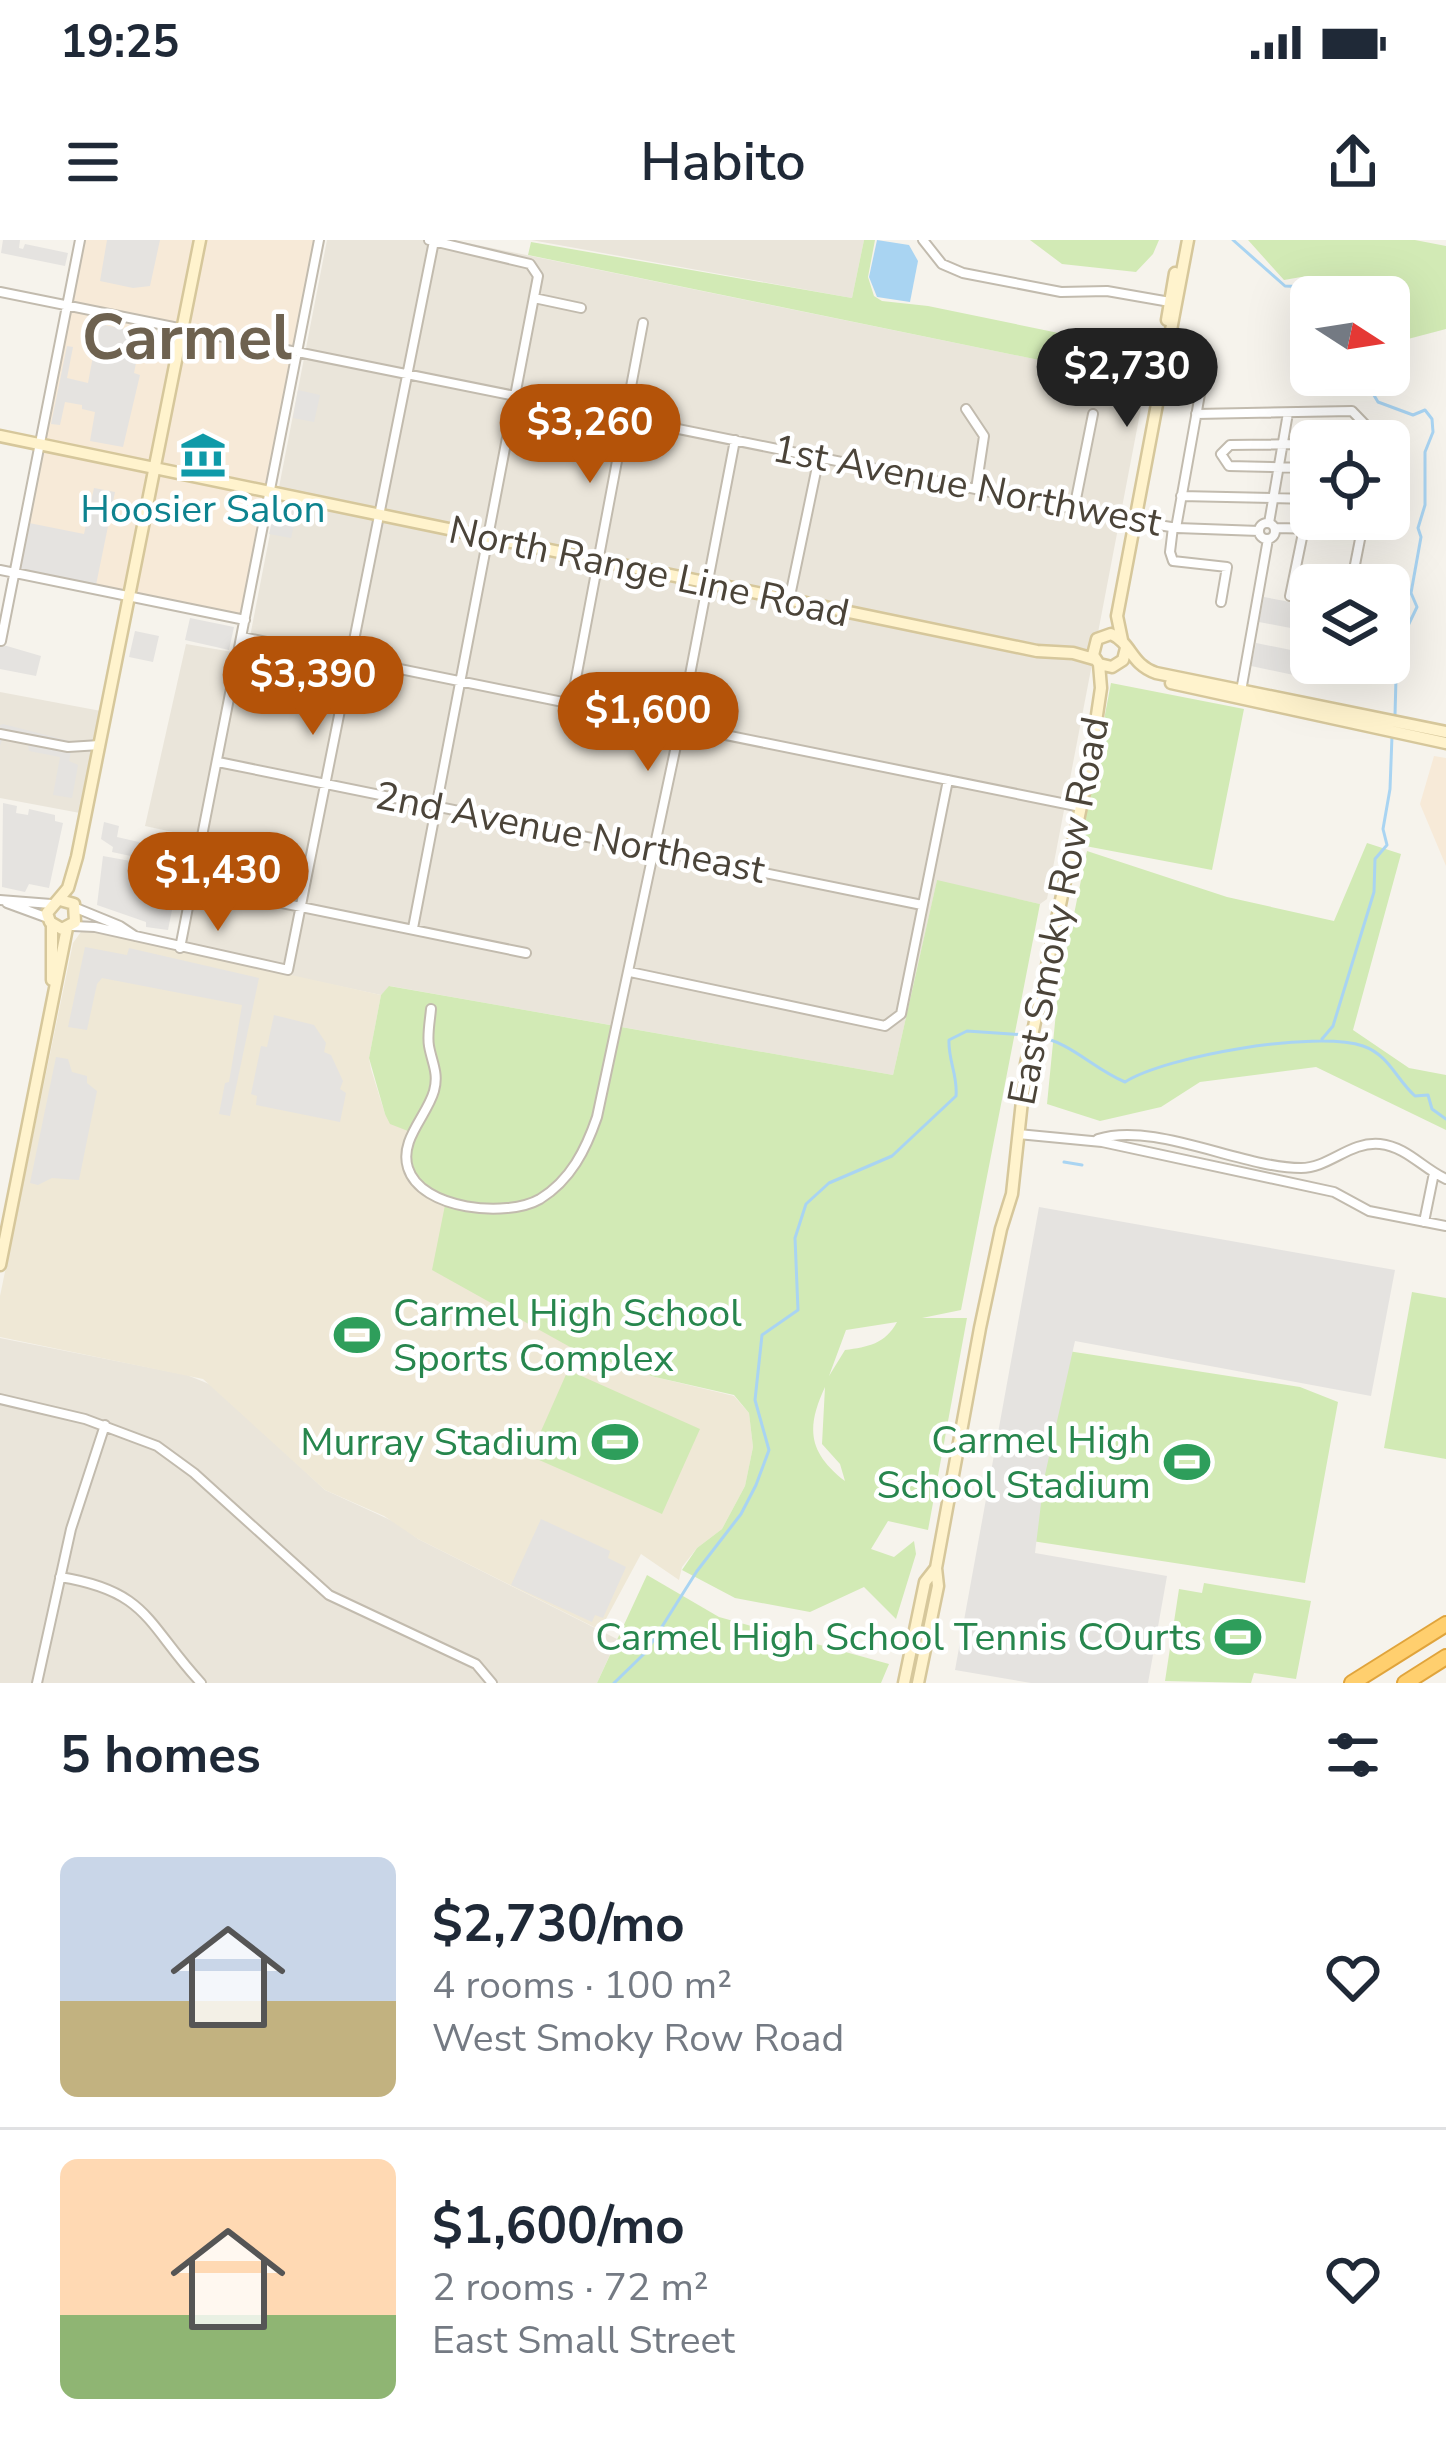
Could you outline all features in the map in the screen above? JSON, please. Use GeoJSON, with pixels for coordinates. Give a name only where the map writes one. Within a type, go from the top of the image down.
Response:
{"type":"FeatureCollection","features":[{"type":"Feature","properties":{"kind":"highway"},"geometry":{"type":"LineString","coordinates":[[1352,1683],[1446,1624]]}},
{"type":"Feature","properties":{"kind":"highway"},"geometry":{"type":"LineString","coordinates":[[1408,1683],[1446,1658]]}},
{"type":"Feature","properties":{"kind":"main road"},"geometry":{"type":"LineString","coordinates":[[0,1265],[75,906],[76,857],[200,240]]}},
{"type":"Feature","properties":{"kind":"main road"},"geometry":{"type":"LineString","coordinates":[[1124,644],[1118,616],[1186,240]]}},
{"type":"Feature","properties":{"kind":"main road","name":"North Range Line Road"},"geometry":{"type":"LineString","coordinates":[[0,436],[1036,651],[1073,653],[1115,666]]}},
{"type":"Feature","properties":{"kind":"main road"},"geometry":{"type":"LineString","coordinates":[[1099,639],[1118,616]]}},
{"type":"Feature","properties":{"kind":"main road"},"geometry":{"type":"LineString","coordinates":[[1073,653],[1115,635],[1136,663],[1149,670],[1446,743]]}},
{"type":"Feature","properties":{"kind":"main road","name":"East Smoky Row Road"},"geometry":{"type":"LineString","coordinates":[[918,1683],[938,1586],[936,1568],[1016,1169],[1026,1064],[1082,807],[1100,688],[1099,639]]}},
{"type":"Feature","properties":{"kind":"main road","name":"East Smoky Row Road"},"geometry":{"type":"LineString","coordinates":[[1100,688],[1124,644]]}},
{"type":"Feature","properties":{"kind":"main road"},"geometry":{"type":"LineString","coordinates":[[1115,666],[1155,680],[1240,693]]}},
{"type":"Feature","properties":{"kind":"main road"},"geometry":{"type":"LineString","coordinates":[[1413,732],[1446,732]]}},
{"type":"Feature","properties":{"kind":"main road"},"geometry":{"type":"LineString","coordinates":[[0,1236],[52,978],[50,921],[76,857]]}},
{"type":"Feature","properties":{"kind":"main road"},"geometry":{"type":"LineString","coordinates":[[56,902],[75,906]]}},
{"type":"Feature","properties":{"kind":"main road"},"geometry":{"type":"LineString","coordinates":[[50,921],[69,927]]}},
{"type":"Feature","properties":{"kind":"main road","name":"East Smoky Row Road"},"geometry":{"type":"LineString","coordinates":[[904,1683],[926,1582],[936,1568]]}},
{"type":"Feature","properties":{"kind":"street"},"geometry":{"type":"LineString","coordinates":[[1,641],[80,240]]}},
{"type":"Feature","properties":{"kind":"street"},"geometry":{"type":"LineString","coordinates":[[180,948],[319,240]]}},
{"type":"Feature","properties":{"kind":"street"},"geometry":{"type":"LineString","coordinates":[[923,240],[942,264],[963,273],[1061,292],[1116,291],[1173,303]]}},
{"type":"Feature","properties":{"kind":"street"},"geometry":{"type":"LineString","coordinates":[[69,927],[288,970],[431,241],[536,269],[516,398],[413,928]]}},
{"type":"Feature","properties":{"kind":"street","name":"1st Avenue Northwest"},"geometry":{"type":"LineString","coordinates":[[0,292],[1134,521],[1259,531]]}},
{"type":"Feature","properties":{"kind":"street"},"geometry":{"type":"LineString","coordinates":[[534,298],[581,308]]}},
{"type":"Feature","properties":{"kind":"street"},"geometry":{"type":"LineString","coordinates":[[571,705],[644,323]]}},
{"type":"Feature","properties":{"kind":"street"},"geometry":{"type":"LineString","coordinates":[[1200,394],[1174,527],[1173,561],[1227,567],[1221,602]]}},
{"type":"Feature","properties":{"kind":"street"},"geometry":{"type":"LineString","coordinates":[[966,409],[984,436],[976,490]]}},
{"type":"Feature","properties":{"kind":"street"},"geometry":{"type":"LineString","coordinates":[[1196,414],[1352,411],[1361,420]]}},
{"type":"Feature","properties":{"kind":"street"},"geometry":{"type":"LineString","coordinates":[[1240,693],[1288,412]]}},
{"type":"Feature","properties":{"kind":"street"},"geometry":{"type":"LineString","coordinates":[[1074,509],[1093,414]]}},
{"type":"Feature","properties":{"kind":"street"},"geometry":{"type":"LineString","coordinates":[[430,1010],[428,1043],[437,1073],[433,1095],[407,1145],[408,1169],[423,1191],[478,1208],[508,1209],[538,1200],[584,1152],[598,1117],[735,440]]}},
{"type":"Feature","properties":{"kind":"street"},"geometry":{"type":"LineString","coordinates":[[1290,444],[1231,445],[1221,454],[1229,466],[1290,466]]}},
{"type":"Feature","properties":{"kind":"street"},"geometry":{"type":"LineString","coordinates":[[789,601],[819,457]]}},
{"type":"Feature","properties":{"kind":"street"},"geometry":{"type":"LineString","coordinates":[[1181,496],[1290,498]]}},
{"type":"Feature","properties":{"kind":"street"},"geometry":{"type":"LineString","coordinates":[[1268,539],[1259,531],[1262,524],[1290,527]]}},
{"type":"Feature","properties":{"kind":"street"},"geometry":{"type":"LineString","coordinates":[[0,570],[245,620]]}},
{"type":"Feature","properties":{"kind":"street"},"geometry":{"type":"LineString","coordinates":[[242,637],[1082,807]]}},
{"type":"Feature","properties":{"kind":"street"},"geometry":{"type":"LineString","coordinates":[[0,734],[68,747],[100,746]]}},
{"type":"Feature","properties":{"kind":"street","name":"2nd Avenue Northeast"},"geometry":{"type":"LineString","coordinates":[[218,762],[922,904]]}},
{"type":"Feature","properties":{"kind":"street"},"geometry":{"type":"LineString","coordinates":[[630,972],[885,1026],[894,1022],[901,1013],[948,780]]}},
{"type":"Feature","properties":{"kind":"street"},"geometry":{"type":"LineString","coordinates":[[192,885],[526,953]]}},
{"type":"Feature","properties":{"kind":"street"},"geometry":{"type":"LineString","coordinates":[[0,900],[56,902]]}},
{"type":"Feature","properties":{"kind":"street"},"geometry":{"type":"LineString","coordinates":[[0,900],[50,921]]}},
{"type":"Feature","properties":{"kind":"street"},"geometry":{"type":"LineString","coordinates":[[75,906],[136,937]]}},
{"type":"Feature","properties":{"kind":"street"},"geometry":{"type":"LineString","coordinates":[[1018,1134],[1091,1142],[1334,1192],[1369,1211],[1446,1226]]}},
{"type":"Feature","properties":{"kind":"street"},"geometry":{"type":"LineString","coordinates":[[1091,1142],[1132,1135],[1304,1169],[1344,1150],[1382,1144],[1406,1152],[1446,1179]]}},
{"type":"Feature","properties":{"kind":"street"},"geometry":{"type":"LineString","coordinates":[[1424,1222],[1434,1174]]}},
{"type":"Feature","properties":{"kind":"street"},"geometry":{"type":"LineString","coordinates":[[0,1399],[105,1425],[173,1456],[329,1595],[476,1664],[492,1683]]}},
{"type":"Feature","properties":{"kind":"street"},"geometry":{"type":"LineString","coordinates":[[38,1683],[79,1502],[105,1425]]}},
{"type":"Feature","properties":{"kind":"street"},"geometry":{"type":"LineString","coordinates":[[60,1577],[127,1597],[151,1618],[201,1683]]}},
{"type":"Feature","properties":{"kind":"shaded area"},"geometry":{"type":"Polygon","coordinates":[[[3,240],[20,240],[23,249],[25,244],[68,253],[65,266],[1,253],[3,240]]]}},
{"type":"Feature","properties":{"kind":"shaded area"},"geometry":{"type":"Polygon","coordinates":[[[82,240],[315,240],[242,615],[18,571],[82,240]]]}},
{"type":"Feature","properties":{"kind":"shaded area"},"geometry":{"type":"Polygon","coordinates":[[[107,240],[160,240],[150,286],[133,288],[100,281],[107,240]]]}},
{"type":"Feature","properties":{"kind":"shaded area"},"geometry":{"type":"Polygon","coordinates":[[[327,240],[453,240],[1146,382],[1047,899],[1040,904],[937,881],[893,1075],[390,986],[381,995],[174,951],[196,837],[145,826],[186,644],[244,654],[248,647],[327,240]]]}},
{"type":"Feature","properties":{"kind":"shaded area"},"geometry":{"type":"Polygon","coordinates":[[[531,240],[864,240],[852,298],[531,240]]]}},
{"type":"Feature","properties":{"kind":"shaded area"},"geometry":{"type":"Polygon","coordinates":[[[99,324],[150,334],[147,354],[138,353],[134,373],[140,375],[123,447],[90,441],[95,412],[82,405],[65,402],[60,425],[51,424],[67,346],[73,347],[67,378],[88,383],[99,324]]]}},
{"type":"Feature","properties":{"kind":"shaded area"},"geometry":{"type":"Polygon","coordinates":[[[298,390],[320,395],[314,422],[293,418],[298,390]]]}},
{"type":"Feature","properties":{"kind":"shaded area"},"geometry":{"type":"Polygon","coordinates":[[[94,488],[115,492],[96,585],[20,569],[29,523],[84,534],[94,488]]]}},
{"type":"Feature","properties":{"kind":"shaded area"},"geometry":{"type":"Polygon","coordinates":[[[280,508],[297,511],[291,538],[269,534],[280,508]]]}},
{"type":"Feature","properties":{"kind":"shaded area"},"geometry":{"type":"Polygon","coordinates":[[[1264,597],[1290,602],[1290,628],[1259,622],[1264,597]]]}},
{"type":"Feature","properties":{"kind":"shaded area"},"geometry":{"type":"Polygon","coordinates":[[[190,618],[234,627],[229,650],[185,640],[190,618]]]}},
{"type":"Feature","properties":{"kind":"shaded area"},"geometry":{"type":"Polygon","coordinates":[[[135,631],[159,636],[153,662],[129,657],[135,631]]]}},
{"type":"Feature","properties":{"kind":"shaded area"},"geometry":{"type":"Polygon","coordinates":[[[1256,643],[1290,650],[1290,674],[1251,666],[1256,643]]]}},
{"type":"Feature","properties":{"kind":"shaded area"},"geometry":{"type":"Polygon","coordinates":[[[0,644],[41,656],[36,676],[0,669],[0,644]]]}},
{"type":"Feature","properties":{"kind":"shaded area"},"geometry":{"type":"Polygon","coordinates":[[[0,692],[101,711],[80,813],[0,798],[0,692]]]}},
{"type":"Feature","properties":{"kind":"shaded area"},"geometry":{"type":"Polygon","coordinates":[[[3,724],[73,742],[69,761],[78,765],[72,798],[53,795],[60,757],[2,740],[0,746],[3,724]]]}},
{"type":"Feature","properties":{"kind":"shaded area"},"geometry":{"type":"Polygon","coordinates":[[[1434,756],[1446,758],[1446,866],[1420,804],[1434,756]]]}},
{"type":"Feature","properties":{"kind":"shaded area"},"geometry":{"type":"Polygon","coordinates":[[[3,803],[17,806],[16,813],[28,815],[29,809],[55,815],[55,821],[63,823],[49,888],[29,884],[25,892],[2,887],[3,803]]]}},
{"type":"Feature","properties":{"kind":"shaded area"},"geometry":{"type":"Polygon","coordinates":[[[104,822],[119,826],[117,837],[165,848],[164,855],[189,860],[187,868],[112,852],[113,847],[101,839],[104,822]]]}},
{"type":"Feature","properties":{"kind":"shaded area"},"geometry":{"type":"Polygon","coordinates":[[[103,856],[180,870],[168,930],[146,927],[146,922],[97,905],[103,856]]]}},
{"type":"Feature","properties":{"kind":"shaded area"},"geometry":{"type":"Polygon","coordinates":[[[83,929],[381,995],[369,1058],[385,1114],[409,1130],[403,1150],[405,1171],[416,1190],[445,1204],[579,1352],[734,1396],[749,1413],[753,1447],[745,1486],[722,1529],[697,1548],[682,1567],[679,1580],[641,1554],[600,1630],[325,1490],[203,1379],[0,1337],[0,1296],[73,943],[83,929]]]}},
{"type":"Feature","properties":{"kind":"shaded area"},"geometry":{"type":"Polygon","coordinates":[[[85,947],[127,955],[129,948],[259,978],[230,1116],[219,1114],[242,1005],[102,978],[87,1030],[68,1027],[85,947]]]}},
{"type":"Feature","properties":{"kind":"shaded area"},"geometry":{"type":"Polygon","coordinates":[[[274,1015],[314,1025],[326,1043],[324,1052],[331,1055],[343,1081],[340,1089],[346,1093],[340,1122],[256,1105],[257,1096],[251,1094],[261,1046],[267,1047],[274,1015]]]}},
{"type":"Feature","properties":{"kind":"shaded area"},"geometry":{"type":"Polygon","coordinates":[[[56,1057],[68,1059],[72,1072],[87,1076],[87,1083],[97,1091],[79,1180],[52,1178],[38,1185],[30,1183],[56,1057]]]}},
{"type":"Feature","properties":{"kind":"shaded area"},"geometry":{"type":"Polygon","coordinates":[[[1039,1207],[1395,1270],[1371,1396],[1075,1341],[1044,1479],[1035,1553],[1167,1576],[1148,1683],[1031,1683],[955,1670],[1039,1207]]]}},
{"type":"Feature","properties":{"kind":"shaded area"},"geometry":{"type":"Polygon","coordinates":[[[0,1338],[187,1375],[214,1386],[325,1490],[617,1639],[597,1683],[0,1683],[0,1338]]]}},
{"type":"Feature","properties":{"kind":"shaded area"},"geometry":{"type":"Polygon","coordinates":[[[541,1519],[610,1551],[608,1558],[626,1567],[603,1618],[595,1615],[592,1622],[511,1585],[541,1519]]]}},
{"type":"Feature","properties":{"kind":"green space"},"geometry":{"type":"Polygon","coordinates":[[[864,240],[875,240],[868,277],[874,296],[882,301],[928,306],[1146,351],[1151,355],[1146,382],[528,255],[531,242],[852,298],[864,240]]]}},
{"type":"Feature","properties":{"kind":"green space"},"geometry":{"type":"Polygon","coordinates":[[[1030,240],[1159,240],[1136,272],[1062,264],[1030,240]]]}},
{"type":"Feature","properties":{"kind":"green space"},"geometry":{"type":"Polygon","coordinates":[[[1248,240],[1415,240],[1446,246],[1446,329],[1410,338],[1410,276],[1290,276],[1284,280],[1248,240]]]}},
{"type":"Feature","properties":{"kind":"green space"},"geometry":{"type":"Polygon","coordinates":[[[1111,683],[1244,709],[1212,870],[1080,845],[1111,683]]]}},
{"type":"Feature","properties":{"kind":"green space"},"geometry":{"type":"Polygon","coordinates":[[[1367,843],[1401,854],[1353,1030],[1409,1068],[1446,1075],[1446,1130],[1316,1067],[1200,1082],[1161,1107],[1100,1121],[1047,1104],[1058,992],[1087,851],[1227,897],[1334,921],[1367,843]]]}},
{"type":"Feature","properties":{"kind":"green space"},"geometry":{"type":"Polygon","coordinates":[[[937,880],[1040,904],[961,1310],[922,1318],[967,1318],[928,1530],[888,1521],[871,1549],[894,1557],[914,1541],[916,1554],[896,1619],[864,1587],[810,1612],[735,1598],[682,1570],[697,1548],[722,1529],[745,1486],[753,1447],[749,1413],[734,1395],[655,1377],[579,1352],[432,1270],[445,1205],[423,1193],[409,1177],[404,1156],[408,1131],[390,1124],[385,1114],[369,1058],[381,995],[389,986],[893,1075],[937,880]],[[897,1322],[846,1330],[829,1376],[845,1350],[875,1343],[897,1322]],[[825,1387],[815,1415],[814,1439],[824,1460],[845,1481],[840,1464],[822,1444],[825,1387]]]}},
{"type":"Feature","properties":{"kind":"green space"},"geometry":{"type":"Polygon","coordinates":[[[1412,1292],[1446,1298],[1446,1459],[1384,1448],[1412,1292]]]}},
{"type":"Feature","properties":{"kind":"green space","name":"Carmel High School Stadium"},"geometry":{"type":"Polygon","coordinates":[[[1068,1351],[1300,1387],[1338,1402],[1305,1583],[1032,1541],[1068,1351]]]}},
{"type":"Feature","properties":{"kind":"green space","name":"Murray Stadium"},"geometry":{"type":"Polygon","coordinates":[[[568,1370],[700,1429],[662,1514],[530,1456],[568,1370]]]}},
{"type":"Feature","properties":{"kind":"green space"},"geometry":{"type":"Polygon","coordinates":[[[647,1575],[719,1617],[889,1664],[881,1683],[597,1683],[647,1575]]]}},
{"type":"Feature","properties":{"kind":"green space","name":"Carmel High School Tennis COurts"},"geometry":{"type":"Polygon","coordinates":[[[1204,1583],[1311,1601],[1296,1679],[1254,1673],[1251,1683],[1165,1681],[1179,1589],[1202,1593],[1204,1583]]]}},
{"type":"Feature","properties":{"kind":"water"},"geometry":{"type":"Polygon","coordinates":[[[877,240],[909,245],[918,261],[910,302],[877,297],[869,277],[877,240]]]}},
{"type":"Feature","properties":{"kind":"waterway"},"geometry":{"type":"LineString","coordinates":[[1233,240],[1290,286]]}},
{"type":"Feature","properties":{"kind":"waterway"},"geometry":{"type":"LineString","coordinates":[[1374,396],[1378,402],[1413,415],[1425,410],[1433,432],[1425,452],[1425,505],[1411,593],[1417,607],[1404,634],[1405,664],[1396,678],[1395,715]]}},
{"type":"Feature","properties":{"kind":"waterway"},"geometry":{"type":"LineString","coordinates":[[1322,1039],[1333,1026],[1374,892],[1375,859],[1387,845],[1383,829],[1392,736]]}},
{"type":"Feature","properties":{"kind":"waterway"},"geometry":{"type":"LineString","coordinates":[[614,1683],[646,1652],[756,1485],[769,1450],[755,1400],[762,1335],[798,1310],[795,1238],[806,1204],[829,1183],[892,1156],[956,1096],[949,1040],[967,1031],[1026,1035]]}},
{"type":"Feature","properties":{"kind":"waterway"},"geometry":{"type":"LineString","coordinates":[[1036,1036],[1060,1044],[1125,1082],[1173,1063],[1242,1048],[1312,1041],[1363,1046],[1386,1061],[1415,1096],[1428,1095],[1432,1109],[1446,1119]]}},
{"type":"Feature","properties":{"kind":"waterway"},"geometry":{"type":"LineString","coordinates":[[1064,1162],[1082,1165]]}},
{"type":"Feature","properties":{"kind":"place","name":"Hoosier Salon"},"geometry":{"type":"Point","coordinates":[203,455]}},
{"type":"Feature","properties":{"kind":"place","name":"Carmel High School Sports Complex"},"geometry":{"type":"Point","coordinates":[357,1335]}},
{"type":"Feature","properties":{"kind":"place","name":"Murray Stadium"},"geometry":{"type":"Point","coordinates":[615,1442]}},
{"type":"Feature","properties":{"kind":"place","name":"Carmel High School Stadium"},"geometry":{"type":"Point","coordinates":[1187,1462]}},
{"type":"Feature","properties":{"kind":"place","name":"Carmel High School Tennis COurts"},"geometry":{"type":"Point","coordinates":[1238,1637]}},
{"type":"Feature","properties":{"kind":"district","name":"Carmel"},"geometry":{"type":"Point","coordinates":[187,338]}}]}
